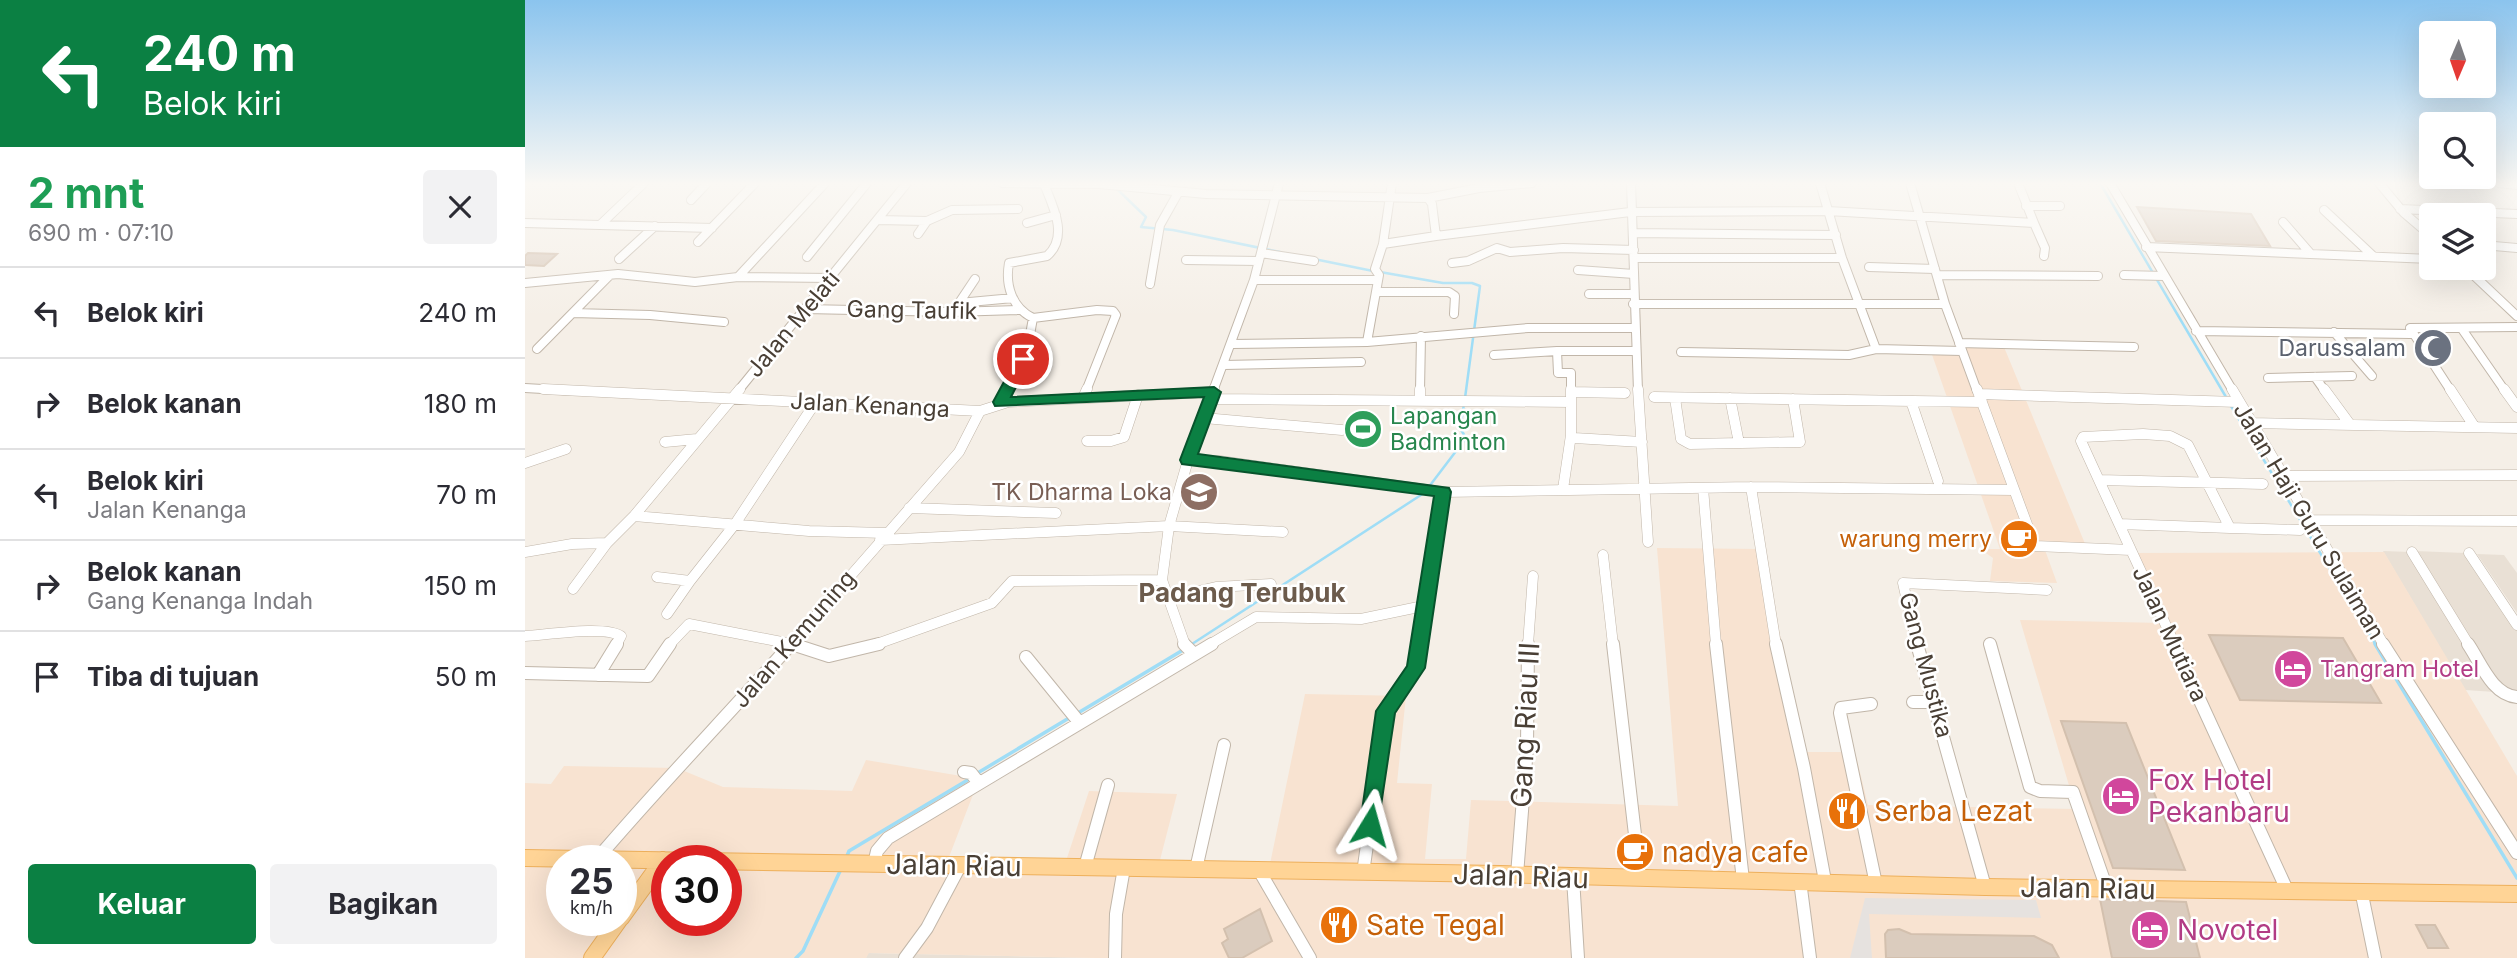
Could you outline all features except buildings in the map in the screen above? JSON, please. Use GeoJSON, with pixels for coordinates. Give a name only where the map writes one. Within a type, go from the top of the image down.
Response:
{"type":"FeatureCollection","features":[{"type":"Feature","properties":{"kind":"main road","name":"Jalan Riau"},"geometry":{"type":"LineString","coordinates":[[525,858],[546,858]]}},
{"type":"Feature","properties":{"kind":"main road","name":"Jalan Riau"},"geometry":{"type":"LineString","coordinates":[[742,861],[1825,881],[1985,887],[2517,894]]}},
{"type":"Feature","properties":{"kind":"main road"},"geometry":{"type":"LineString","coordinates":[[637,896],[651,876]]}},
{"type":"Feature","properties":{"kind":"main road"},"geometry":{"type":"LineString","coordinates":[[592,958],[608,936]]}},
{"type":"Feature","properties":{"kind":"street"},"geometry":{"type":"LineString","coordinates":[[618,259],[653,228]]}},
{"type":"Feature","properties":{"kind":"street"},"geometry":{"type":"LineString","coordinates":[[704,228],[712,228]]}},
{"type":"Feature","properties":{"kind":"street"},"geometry":{"type":"LineString","coordinates":[[698,242],[712,228]]}},
{"type":"Feature","properties":{"kind":"street"},"geometry":{"type":"LineString","coordinates":[[737,277],[783,228]]}},
{"type":"Feature","properties":{"kind":"street"},"geometry":{"type":"LineString","coordinates":[[807,257],[831,228]]}},
{"type":"Feature","properties":{"kind":"street","name":"Jalan Melati"},"geometry":{"type":"LineString","coordinates":[[573,589],[607,543],[634,516],[873,228]]}},
{"type":"Feature","properties":{"kind":"street"},"geometry":{"type":"LineString","coordinates":[[918,234],[922,228]]}},
{"type":"Feature","properties":{"kind":"street"},"geometry":{"type":"LineString","coordinates":[[1057,228],[1052,252],[1041,258],[1009,263],[1008,283],[1020,310],[1031,317],[1097,310],[1113,311],[1116,315],[1083,398]]}},
{"type":"Feature","properties":{"kind":"street"},"geometry":{"type":"LineString","coordinates":[[1150,284],[1161,228]]}},
{"type":"Feature","properties":{"kind":"street"},"geometry":{"type":"LineString","coordinates":[[1188,648],[1163,580],[1169,527],[1188,460],[1254,280],[1267,228]]}},
{"type":"Feature","properties":{"kind":"street"},"geometry":{"type":"LineString","coordinates":[[1367,342],[1386,228]]}},
{"type":"Feature","properties":{"kind":"street"},"geometry":{"type":"LineString","coordinates":[[1435,228],[1436,236]]}},
{"type":"Feature","properties":{"kind":"street"},"geometry":{"type":"LineString","coordinates":[[1383,244],[1503,228]]}},
{"type":"Feature","properties":{"kind":"street"},"geometry":{"type":"LineString","coordinates":[[1633,228],[1635,351],[1648,542]]}},
{"type":"Feature","properties":{"kind":"street"},"geometry":{"type":"LineString","coordinates":[[1834,228],[1857,303],[1876,349]]}},
{"type":"Feature","properties":{"kind":"street","name":"Jalan Mutiara"},"geometry":{"type":"LineString","coordinates":[[1922,228],[1945,304],[2035,545],[2131,550],[2287,890]]}},
{"type":"Feature","properties":{"kind":"street"},"geometry":{"type":"LineString","coordinates":[[2036,228],[2045,248],[2045,256]]}},
{"type":"Feature","properties":{"kind":"street","name":"Jalan Haji Guru Sulaiman"},"geometry":{"type":"LineString","coordinates":[[2134,228],[2375,631],[2517,853]]}},
{"type":"Feature","properties":{"kind":"street"},"geometry":{"type":"LineString","coordinates":[[2288,228],[2309,253]]}},
{"type":"Feature","properties":{"kind":"street"},"geometry":{"type":"LineString","coordinates":[[2343,228],[2373,256]]}},
{"type":"Feature","properties":{"kind":"street"},"geometry":{"type":"LineString","coordinates":[[1634,233],[1836,235]]}},
{"type":"Feature","properties":{"kind":"street"},"geometry":{"type":"LineString","coordinates":[[2496,246],[2517,248]]}},
{"type":"Feature","properties":{"kind":"street"},"geometry":{"type":"LineString","coordinates":[[2145,247],[2419,258]]}},
{"type":"Feature","properties":{"kind":"street"},"geometry":{"type":"LineString","coordinates":[[1452,263],[1468,261],[1497,248],[1510,253],[1563,248],[1634,254],[1842,258]]}},
{"type":"Feature","properties":{"kind":"street"},"geometry":{"type":"LineString","coordinates":[[1186,260],[1261,252],[1314,261]]}},
{"type":"Feature","properties":{"kind":"street"},"geometry":{"type":"LineString","coordinates":[[1868,267],[1936,272],[2098,276]]}},
{"type":"Feature","properties":{"kind":"street"},"geometry":{"type":"LineString","coordinates":[[1578,270],[1634,274]]}},
{"type":"Feature","properties":{"kind":"street"},"geometry":{"type":"LineString","coordinates":[[537,349],[610,275]]}},
{"type":"Feature","properties":{"kind":"street"},"geometry":{"type":"LineString","coordinates":[[525,283],[610,275],[695,282],[737,277],[832,278]]}},
{"type":"Feature","properties":{"kind":"street"},"geometry":{"type":"LineString","coordinates":[[1254,280],[1378,275]]}},
{"type":"Feature","properties":{"kind":"street"},"geometry":{"type":"LineString","coordinates":[[2124,275],[2164,276]]}},
{"type":"Feature","properties":{"kind":"street"},"geometry":{"type":"LineString","coordinates":[[952,312],[975,279]]}},
{"type":"Feature","properties":{"kind":"street"},"geometry":{"type":"LineString","coordinates":[[2479,280],[2517,316]]}},
{"type":"Feature","properties":{"kind":"street"},"geometry":{"type":"LineString","coordinates":[[1377,292],[1449,292],[1455,296],[1454,314]]}},
{"type":"Feature","properties":{"kind":"street"},"geometry":{"type":"LineString","coordinates":[[1589,294],[1634,299],[1945,304]]}},
{"type":"Feature","properties":{"kind":"street"},"geometry":{"type":"LineString","coordinates":[[960,303],[1013,298]]}},
{"type":"Feature","properties":{"kind":"street","name":"Gang Taufik"},"geometry":{"type":"LineString","coordinates":[[805,309],[952,312],[1020,310]]}},
{"type":"Feature","properties":{"kind":"street"},"geometry":{"type":"LineString","coordinates":[[573,313],[650,315],[724,322]]}},
{"type":"Feature","properties":{"kind":"street"},"geometry":{"type":"LineString","coordinates":[[1000,402],[1032,338],[1031,317]]}},
{"type":"Feature","properties":{"kind":"street"},"geometry":{"type":"LineString","coordinates":[[1232,344],[1367,342],[1471,332],[1581,326],[1634,328]]}},
{"type":"Feature","properties":{"kind":"street"},"geometry":{"type":"LineString","coordinates":[[2474,426],[2409,328],[2517,327]]}},
{"type":"Feature","properties":{"kind":"street"},"geometry":{"type":"LineString","coordinates":[[2462,328],[2517,407]]}},
{"type":"Feature","properties":{"kind":"street"},"geometry":{"type":"LineString","coordinates":[[2196,331],[2411,334]]}},
{"type":"Feature","properties":{"kind":"street"},"geometry":{"type":"LineString","coordinates":[[2334,332],[2372,376]]}},
{"type":"Feature","properties":{"kind":"street"},"geometry":{"type":"LineString","coordinates":[[1420,400],[1422,336]]}},
{"type":"Feature","properties":{"kind":"street"},"geometry":{"type":"LineString","coordinates":[[1681,352],[1849,355],[1876,349],[2134,347]]}},
{"type":"Feature","properties":{"kind":"street"},"geometry":{"type":"LineString","coordinates":[[1494,355],[1557,351],[1635,351]]}},
{"type":"Feature","properties":{"kind":"street"},"geometry":{"type":"LineString","coordinates":[[1557,351],[1558,373],[1571,373],[1571,435],[1563,489]]}},
{"type":"Feature","properties":{"kind":"street"},"geometry":{"type":"LineString","coordinates":[[1224,365],[1361,362]]}},
{"type":"Feature","properties":{"kind":"street"},"geometry":{"type":"LineString","coordinates":[[2268,378],[2352,376]]}},
{"type":"Feature","properties":{"kind":"street"},"geometry":{"type":"LineString","coordinates":[[2315,377],[2349,423]]}},
{"type":"Feature","properties":{"kind":"street","name":"Jalan Kenanga"},"geometry":{"type":"LineString","coordinates":[[525,388],[981,411],[1000,402],[1138,395],[1420,400],[1571,397],[1625,393]]}},
{"type":"Feature","properties":{"kind":"street"},"geometry":{"type":"LineString","coordinates":[[1087,441],[1111,441],[1124,437],[1138,395]]}},
{"type":"Feature","properties":{"kind":"street"},"geometry":{"type":"LineString","coordinates":[[1654,397],[2238,402]]}},
{"type":"Feature","properties":{"kind":"street"},"geometry":{"type":"LineString","coordinates":[[1675,398],[1681,439],[1684,443],[1800,442],[1793,399]]}},
{"type":"Feature","properties":{"kind":"street"},"geometry":{"type":"LineString","coordinates":[[1730,398],[1739,443]]}},
{"type":"Feature","properties":{"kind":"street"},"geometry":{"type":"LineString","coordinates":[[1911,401],[1938,481]]}},
{"type":"Feature","properties":{"kind":"street"},"geometry":{"type":"LineString","coordinates":[[667,614],[689,581],[735,524],[815,402]]}},
{"type":"Feature","properties":{"kind":"street","name":"Jalan Kemuning"},"geometry":{"type":"LineString","coordinates":[[609,845],[650,797],[732,711],[959,452],[981,411]]}},
{"type":"Feature","properties":{"kind":"street"},"geometry":{"type":"LineString","coordinates":[[1204,418],[1342,430]]}},
{"type":"Feature","properties":{"kind":"street"},"geometry":{"type":"LineString","coordinates":[[2250,424],[2349,423],[2517,428]]}},
{"type":"Feature","properties":{"kind":"street"},"geometry":{"type":"LineString","coordinates":[[1571,435],[1579,440],[1642,442]]}},
{"type":"Feature","properties":{"kind":"street"},"geometry":{"type":"LineString","coordinates":[[2131,550],[2081,441],[2083,437],[2166,435],[2182,439],[2188,445],[2230,528]]}},
{"type":"Feature","properties":{"kind":"street"},"geometry":{"type":"LineString","coordinates":[[665,442],[697,439]]}},
{"type":"Feature","properties":{"kind":"street"},"geometry":{"type":"LineString","coordinates":[[525,463],[566,449]]}},
{"type":"Feature","properties":{"kind":"street"},"geometry":{"type":"LineString","coordinates":[[1188,460],[1220,461],[1437,491],[1751,487],[2014,490]]}},
{"type":"Feature","properties":{"kind":"street"},"geometry":{"type":"LineString","coordinates":[[2283,476],[2517,475]]}},
{"type":"Feature","properties":{"kind":"street"},"geometry":{"type":"LineString","coordinates":[[2099,480],[2263,484]]}},
{"type":"Feature","properties":{"kind":"street"},"geometry":{"type":"LineString","coordinates":[[1751,487],[1775,641],[1825,881]]}},
{"type":"Feature","properties":{"kind":"street"},"geometry":{"type":"LineString","coordinates":[[1703,488],[1720,699],[1743,880]]}},
{"type":"Feature","properties":{"kind":"street"},"geometry":{"type":"LineString","coordinates":[[1363,873],[1386,711],[1416,668],[1428,605],[1437,491]]}},
{"type":"Feature","properties":{"kind":"street"},"geometry":{"type":"LineString","coordinates":[[909,508],[1056,513]]}},
{"type":"Feature","properties":{"kind":"street"},"geometry":{"type":"LineString","coordinates":[[634,516],[883,537],[1169,527],[1283,532]]}},
{"type":"Feature","properties":{"kind":"street"},"geometry":{"type":"LineString","coordinates":[[2308,520],[2517,521]]}},
{"type":"Feature","properties":{"kind":"street"},"geometry":{"type":"LineString","coordinates":[[2119,524],[2300,530]]}},
{"type":"Feature","properties":{"kind":"street"},"geometry":{"type":"LineString","coordinates":[[525,552],[572,544],[607,543]]}},
{"type":"Feature","properties":{"kind":"street"},"geometry":{"type":"LineString","coordinates":[[2412,552],[2495,687],[2506,696],[2517,697]]}},
{"type":"Feature","properties":{"kind":"street"},"geometry":{"type":"LineString","coordinates":[[2469,553],[2517,625]]}},
{"type":"Feature","properties":{"kind":"street"},"geometry":{"type":"LineString","coordinates":[[1603,555],[1640,878]]}},
{"type":"Feature","properties":{"kind":"street","name":"Gang Riau III"},"geometry":{"type":"LineString","coordinates":[[1517,875],[1527,747],[1526,670],[1533,576]]}},
{"type":"Feature","properties":{"kind":"street"},"geometry":{"type":"LineString","coordinates":[[657,577],[689,581]]}},
{"type":"Feature","properties":{"kind":"street"},"geometry":{"type":"LineString","coordinates":[[525,673],[647,676],[676,635],[689,624],[790,643],[829,656],[851,653],[992,603],[1012,581],[1163,580]]}},
{"type":"Feature","properties":{"kind":"street","name":"Gang Mustika"},"geometry":{"type":"LineString","coordinates":[[1985,887],[1915,637],[1904,582],[2047,590]]}},
{"type":"Feature","properties":{"kind":"street"},"geometry":{"type":"LineString","coordinates":[[1168,598],[1216,587],[1271,584]]}},
{"type":"Feature","properties":{"kind":"street"},"geometry":{"type":"LineString","coordinates":[[874,864],[877,851],[888,838],[972,777],[1076,719],[1188,648],[1256,617],[1361,619],[1428,605]]}},
{"type":"Feature","properties":{"kind":"street"},"geometry":{"type":"LineString","coordinates":[[525,636],[602,631],[618,633],[621,636],[598,675]]}},
{"type":"Feature","properties":{"kind":"street"},"geometry":{"type":"LineString","coordinates":[[1990,645],[2030,787],[2040,791],[2073,792],[2107,889]]}},
{"type":"Feature","properties":{"kind":"street"},"geometry":{"type":"LineString","coordinates":[[1026,657],[1076,719]]}},
{"type":"Feature","properties":{"kind":"street"},"geometry":{"type":"LineString","coordinates":[[1913,702],[1935,702]]}},
{"type":"Feature","properties":{"kind":"street"},"geometry":{"type":"LineString","coordinates":[[1871,704],[1846,706],[1841,708],[1840,713],[1876,884]]}},
{"type":"Feature","properties":{"kind":"street"},"geometry":{"type":"LineString","coordinates":[[1196,869],[1224,745]]}},
{"type":"Feature","properties":{"kind":"street"},"geometry":{"type":"LineString","coordinates":[[1086,867],[1108,785]]}},
{"type":"Feature","properties":{"kind":"street"},"geometry":{"type":"LineString","coordinates":[[905,958],[927,928],[960,866]]}},
{"type":"Feature","properties":{"kind":"street"},"geometry":{"type":"LineString","coordinates":[[1115,958],[1116,914],[1124,868]]}},
{"type":"Feature","properties":{"kind":"street"},"geometry":{"type":"LineString","coordinates":[[1260,872],[1310,958]]}},
{"type":"Feature","properties":{"kind":"street"},"geometry":{"type":"LineString","coordinates":[[1573,878],[1578,958]]}},
{"type":"Feature","properties":{"kind":"street"},"geometry":{"type":"LineString","coordinates":[[1800,881],[1810,958]]}},
{"type":"Feature","properties":{"kind":"street"},"geometry":{"type":"LineString","coordinates":[[2361,890],[2375,958]]}},
{"type":"Feature","properties":{"kind":"shaded area"},"geometry":{"type":"Polygon","coordinates":[[[1929,346],[2004,347],[2088,551],[2045,550],[2057,583],[1990,581],[1993,558],[1980,549],[2000,549],[1929,346]]]}},
{"type":"Feature","properties":{"kind":"shaded area"},"geometry":{"type":"Polygon","coordinates":[[[1657,548],[1763,549],[1803,752],[1855,752],[1868,805],[2076,809],[2020,620],[2163,623],[2132,553],[2384,552],[2517,776],[2517,958],[1096,958],[869,953],[866,958],[525,958],[525,783],[551,784],[564,766],[677,768],[723,787],[852,791],[866,760],[979,779],[949,857],[1066,861],[1089,791],[1177,794],[1160,860],[1270,864],[1305,694],[1406,696],[1397,783],[1432,784],[1425,859],[1466,859],[1471,800],[1678,806],[1657,548]]]}},
{"type":"Feature","properties":{"kind":"shaded area"},"geometry":{"type":"Polygon","coordinates":[[[2383,551],[2410,552],[2495,692],[2465,690],[2383,551]]]}},
{"type":"Feature","properties":{"kind":"shaded area"},"geometry":{"type":"Polygon","coordinates":[[[2415,551],[2465,553],[2517,630],[2517,691],[2503,691],[2415,551]]]}},
{"type":"Feature","properties":{"kind":"shaded area"},"geometry":{"type":"Polygon","coordinates":[[[2477,554],[2504,555],[2517,573],[2517,613],[2477,554]]]}},
{"type":"Feature","properties":{"kind":"shaded area"},"geometry":{"type":"Polygon","coordinates":[[[1865,898],[2036,900],[2041,918],[1869,914],[1872,958],[1850,958],[1865,898]]]}},
{"type":"Feature","properties":{"kind":"shaded area"},"geometry":{"type":"Polygon","coordinates":[[[868,953],[1096,958],[866,958],[868,953]]]}},
{"type":"Feature","properties":{"kind":"waterway"},"geometry":{"type":"LineString","coordinates":[[1149,228],[1173,230],[1280,252]]}},
{"type":"Feature","properties":{"kind":"waterway"},"geometry":{"type":"LineString","coordinates":[[2126,228],[2226,397]]}},
{"type":"Feature","properties":{"kind":"waterway"},"geometry":{"type":"LineString","coordinates":[[1314,259],[1373,271]]}},
{"type":"Feature","properties":{"kind":"waterway"},"geometry":{"type":"LineString","coordinates":[[1380,272],[1443,283],[1472,283],[1480,286],[1465,398]]}},
{"type":"Feature","properties":{"kind":"waterway"},"geometry":{"type":"LineString","coordinates":[[1428,488],[1466,438],[1460,428],[1464,404]]}},
{"type":"Feature","properties":{"kind":"waterway"},"geometry":{"type":"LineString","coordinates":[[2231,406],[2376,645]]}},
{"type":"Feature","properties":{"kind":"waterway"},"geometry":{"type":"LineString","coordinates":[[1192,644],[1424,493]]}},
{"type":"Feature","properties":{"kind":"waterway"},"geometry":{"type":"LineString","coordinates":[[2375,644],[2517,878]]}},
{"type":"Feature","properties":{"kind":"waterway"},"geometry":{"type":"LineString","coordinates":[[1078,713],[1183,650]]}},
{"type":"Feature","properties":{"kind":"waterway"},"geometry":{"type":"LineString","coordinates":[[976,774],[1069,718]]}},
{"type":"Feature","properties":{"kind":"waterway"},"geometry":{"type":"LineString","coordinates":[[847,856],[849,851],[971,778]]}},
{"type":"Feature","properties":{"kind":"waterway"},"geometry":{"type":"LineString","coordinates":[[796,958],[803,951],[841,869]]}},
{"type":"Feature","properties":{"kind":"place","name":"Darussalam"},"geometry":{"type":"Point","coordinates":[2433,348]}},
{"type":"Feature","properties":{"kind":"place","name":"Lapangan Badminton"},"geometry":{"type":"Point","coordinates":[1363,429]}},
{"type":"Feature","properties":{"kind":"place","name":"TK Dharma Loka"},"geometry":{"type":"Point","coordinates":[1199,492]}},
{"type":"Feature","properties":{"kind":"place","name":"warung merry"},"geometry":{"type":"Point","coordinates":[2019,539]}},
{"type":"Feature","properties":{"kind":"place","name":"Tangram Hotel"},"geometry":{"type":"Point","coordinates":[2293,669]}},
{"type":"Feature","properties":{"kind":"place","name":"Fox Hotel Pekanbaru"},"geometry":{"type":"Point","coordinates":[2121,796]}},
{"type":"Feature","properties":{"kind":"place","name":"Serba Lezat"},"geometry":{"type":"Point","coordinates":[1847,811]}},
{"type":"Feature","properties":{"kind":"place","name":"nadya cafe"},"geometry":{"type":"Point","coordinates":[1635,852]}},
{"type":"Feature","properties":{"kind":"place","name":"Sate Tegal"},"geometry":{"type":"Point","coordinates":[1339,925]}},
{"type":"Feature","properties":{"kind":"place","name":"Novotel"},"geometry":{"type":"Point","coordinates":[2150,930]}},
{"type":"Feature","properties":{"kind":"district","name":"Padang Terubuk"},"geometry":{"type":"Point","coordinates":[1242,593]}},
{"type":"Feature","properties":{"kind":"route"},"geometry":{"type":"LineString","coordinates":[[1023,359],[1000,402],[1214,392],[1188,460],[1220,461],[1443,492],[1428,605],[1416,668],[1386,711],[1370,825]]}}]}
